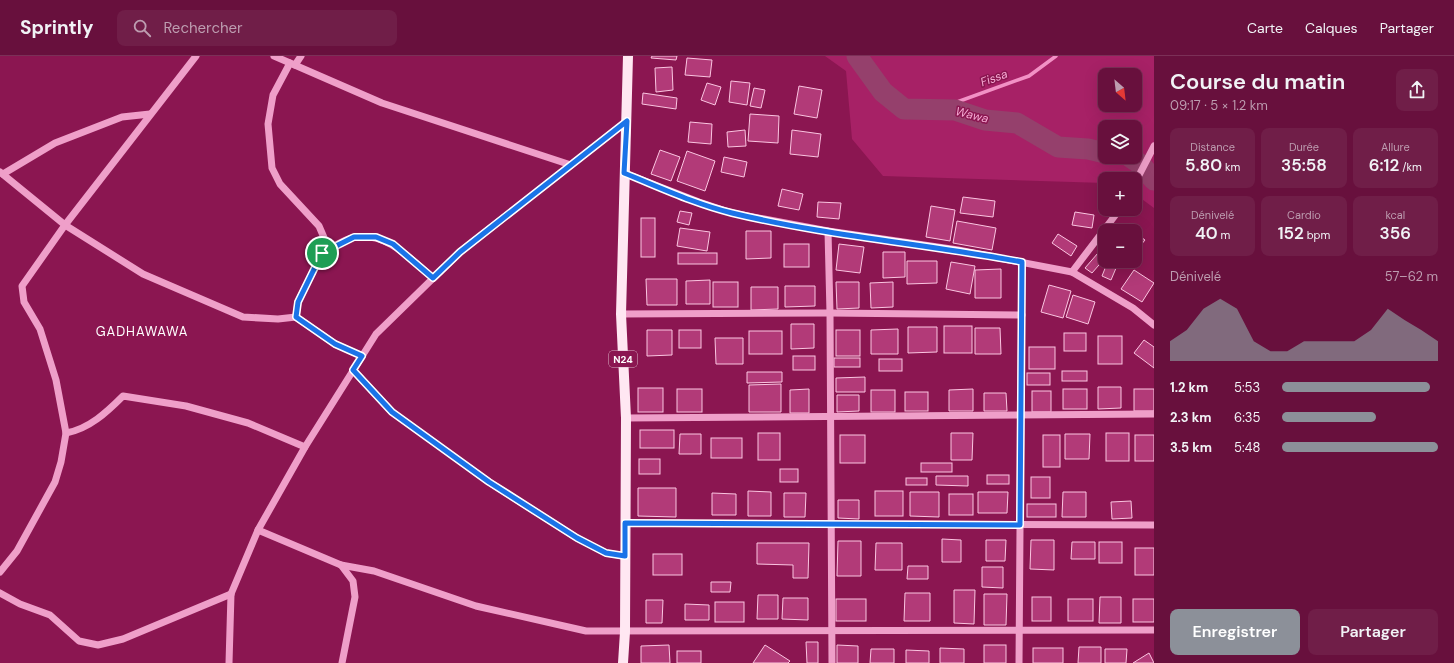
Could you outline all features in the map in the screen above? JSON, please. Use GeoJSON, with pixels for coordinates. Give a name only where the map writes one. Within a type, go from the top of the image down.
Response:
{"type":"FeatureCollection","features":[{"type":"Feature","properties":{"kind":"main road","name":"N24"},"geometry":{"type":"LineString","coordinates":[[623,663],[625,632],[626,418],[621,314],[628,56]]}},
{"type":"Feature","properties":{"kind":"street"},"geometry":{"type":"LineString","coordinates":[[0,572],[17,551],[55,482],[61,462],[66,433],[56,380],[40,329],[24,302],[22,286],[65,225],[196,56]]}},
{"type":"Feature","properties":{"kind":"street"},"geometry":{"type":"LineString","coordinates":[[274,56],[382,103],[571,165]]}},
{"type":"Feature","properties":{"kind":"street"},"geometry":{"type":"LineString","coordinates":[[296,317],[298,302],[322,253],[325,240],[319,226],[280,184],[272,168],[268,124],[273,95],[293,64],[301,56]]}},
{"type":"Feature","properties":{"kind":"street"},"geometry":{"type":"LineString","coordinates":[[150,114],[122,117],[55,143],[1,173],[65,225],[143,274],[243,317],[278,319],[296,317],[335,344],[362,356]]}},
{"type":"Feature","properties":{"kind":"street"},"geometry":{"type":"LineString","coordinates":[[229,663],[231,594],[258,530],[305,447],[376,334],[460,252],[627,121]]}},
{"type":"Feature","properties":{"kind":"street"},"geometry":{"type":"LineString","coordinates":[[1141,172],[1154,146]]}},
{"type":"Feature","properties":{"kind":"street"},"geometry":{"type":"LineString","coordinates":[[624,173],[732,213],[828,231],[958,250],[1072,272],[1133,308],[1154,325]]}},
{"type":"Feature","properties":{"kind":"street"},"geometry":{"type":"LineString","coordinates":[[1072,272],[1115,216]]}},
{"type":"Feature","properties":{"kind":"street"},"geometry":{"type":"LineString","coordinates":[[828,231],[831,416],[832,663]]}},
{"type":"Feature","properties":{"kind":"street"},"geometry":{"type":"LineString","coordinates":[[322,253],[354,237],[376,237],[393,244],[433,278]]}},
{"type":"Feature","properties":{"kind":"street"},"geometry":{"type":"LineString","coordinates":[[1019,663],[1022,262]]}},
{"type":"Feature","properties":{"kind":"street"},"geometry":{"type":"LineString","coordinates":[[621,314],[830,313],[1022,315]]}},
{"type":"Feature","properties":{"kind":"street"},"geometry":{"type":"LineString","coordinates":[[353,370],[392,412],[489,482],[577,538],[606,553],[625,556]]}},
{"type":"Feature","properties":{"kind":"street"},"geometry":{"type":"LineString","coordinates":[[66,433],[80,431],[106,412],[124,396],[186,406],[248,423],[305,447]]}},
{"type":"Feature","properties":{"kind":"street"},"geometry":{"type":"LineString","coordinates":[[626,418],[1154,414]]}},
{"type":"Feature","properties":{"kind":"street"},"geometry":{"type":"LineString","coordinates":[[625,523],[1154,525]]}},
{"type":"Feature","properties":{"kind":"street"},"geometry":{"type":"LineString","coordinates":[[258,530],[341,565],[374,570],[476,606],[586,631],[1154,630]]}},
{"type":"Feature","properties":{"kind":"street"},"geometry":{"type":"LineString","coordinates":[[341,565],[353,581],[354,597],[342,663]]}},
{"type":"Feature","properties":{"kind":"street"},"geometry":{"type":"LineString","coordinates":[[0,593],[20,604],[50,616],[79,641],[98,645],[123,639],[231,594]]}},
{"type":"Feature","properties":{"kind":"shaded area"},"geometry":{"type":"Polygon","coordinates":[[[825,56],[1154,56],[1154,208],[1142,199],[1142,172],[1098,172],[1098,183],[883,176],[852,139],[846,71],[825,56]]]}},
{"type":"Feature","properties":{"kind":"building"},"geometry":{"type":"Polygon","coordinates":[[[652,56],[677,56],[676,60],[651,58],[652,56]]]}},
{"type":"Feature","properties":{"kind":"building"},"geometry":{"type":"Polygon","coordinates":[[[687,58],[712,60],[710,77],[685,75],[687,58]]]}},
{"type":"Feature","properties":{"kind":"building"},"geometry":{"type":"Polygon","coordinates":[[[672,67],[673,90],[656,92],[655,68],[672,67]]]}},
{"type":"Feature","properties":{"kind":"building"},"geometry":{"type":"Polygon","coordinates":[[[731,81],[750,83],[747,105],[729,102],[731,81]]]}},
{"type":"Feature","properties":{"kind":"building"},"geometry":{"type":"Polygon","coordinates":[[[707,83],[721,87],[715,105],[701,100],[707,83]]]}},
{"type":"Feature","properties":{"kind":"building"},"geometry":{"type":"Polygon","coordinates":[[[799,86],[822,90],[817,118],[794,114],[799,86]]]}},
{"type":"Feature","properties":{"kind":"building"},"geometry":{"type":"Polygon","coordinates":[[[754,88],[765,90],[761,108],[750,106],[754,88]]]}},
{"type":"Feature","properties":{"kind":"building"},"geometry":{"type":"Polygon","coordinates":[[[643,93],[677,98],[676,109],[642,104],[643,93]]]}},
{"type":"Feature","properties":{"kind":"building"},"geometry":{"type":"Polygon","coordinates":[[[750,114],[779,116],[778,143],[748,141],[750,114]]]}},
{"type":"Feature","properties":{"kind":"building"},"geometry":{"type":"Polygon","coordinates":[[[690,122],[712,124],[711,144],[688,142],[690,122]]]}},
{"type":"Feature","properties":{"kind":"building"},"geometry":{"type":"Polygon","coordinates":[[[745,130],[746,146],[728,147],[727,132],[745,130]]]}},
{"type":"Feature","properties":{"kind":"building"},"geometry":{"type":"Polygon","coordinates":[[[792,130],[821,134],[818,157],[790,154],[792,130]]]}},
{"type":"Feature","properties":{"kind":"building"},"geometry":{"type":"Polygon","coordinates":[[[660,150],[680,157],[671,181],[651,174],[660,150]]]}},
{"type":"Feature","properties":{"kind":"building"},"geometry":{"type":"Polygon","coordinates":[[[687,151],[715,161],[705,191],[677,181],[687,151]]]}},
{"type":"Feature","properties":{"kind":"building"},"geometry":{"type":"Polygon","coordinates":[[[724,157],[747,162],[744,177],[721,172],[724,157]]]}},
{"type":"Feature","properties":{"kind":"building"},"geometry":{"type":"Polygon","coordinates":[[[782,189],[803,194],[799,210],[778,206],[782,189]]]}},
{"type":"Feature","properties":{"kind":"building"},"geometry":{"type":"Polygon","coordinates":[[[963,197],[995,201],[993,217],[960,213],[963,197]]]}},
{"type":"Feature","properties":{"kind":"building"},"geometry":{"type":"Polygon","coordinates":[[[818,202],[841,203],[839,219],[817,217],[818,202]]]}},
{"type":"Feature","properties":{"kind":"building"},"geometry":{"type":"Polygon","coordinates":[[[931,206],[955,210],[950,241],[926,237],[931,206]]]}},
{"type":"Feature","properties":{"kind":"building"},"geometry":{"type":"Polygon","coordinates":[[[680,211],[692,213],[689,225],[677,222],[680,211]]]}},
{"type":"Feature","properties":{"kind":"building"},"geometry":{"type":"Polygon","coordinates":[[[1075,212],[1094,215],[1092,228],[1072,225],[1075,212]]]}},
{"type":"Feature","properties":{"kind":"building"},"geometry":{"type":"Polygon","coordinates":[[[641,218],[655,218],[655,257],[641,257],[641,218]]]}},
{"type":"Feature","properties":{"kind":"building"},"geometry":{"type":"Polygon","coordinates":[[[957,221],[996,228],[992,250],[953,243],[957,221]]]}},
{"type":"Feature","properties":{"kind":"building"},"geometry":{"type":"Polygon","coordinates":[[[680,228],[710,232],[707,251],[677,246],[680,228]]]}},
{"type":"Feature","properties":{"kind":"building"},"geometry":{"type":"Polygon","coordinates":[[[746,231],[771,231],[771,258],[746,259],[746,231]]]}},
{"type":"Feature","properties":{"kind":"building"},"geometry":{"type":"Polygon","coordinates":[[[1058,234],[1077,246],[1071,256],[1052,243],[1058,234]]]}},
{"type":"Feature","properties":{"kind":"building"},"geometry":{"type":"Polygon","coordinates":[[[784,244],[809,244],[809,267],[784,267],[784,244]]]}},
{"type":"Feature","properties":{"kind":"building"},"geometry":{"type":"Polygon","coordinates":[[[839,244],[864,247],[860,273],[836,270],[839,244]]]}},
{"type":"Feature","properties":{"kind":"building"},"geometry":{"type":"Polygon","coordinates":[[[883,252],[905,252],[905,277],[883,278],[883,252]]]}},
{"type":"Feature","properties":{"kind":"building"},"geometry":{"type":"Polygon","coordinates":[[[678,253],[717,253],[717,264],[678,264],[678,253]]]}},
{"type":"Feature","properties":{"kind":"building"},"geometry":{"type":"Polygon","coordinates":[[[1098,253],[1098,266],[1092,273],[1085,268],[1098,253]]]}},
{"type":"Feature","properties":{"kind":"building"},"geometry":{"type":"Polygon","coordinates":[[[907,261],[937,261],[937,283],[907,284],[907,261]]]}},
{"type":"Feature","properties":{"kind":"building"},"geometry":{"type":"Polygon","coordinates":[[[951,262],[975,266],[970,294],[946,289],[951,262]]]}},
{"type":"Feature","properties":{"kind":"building"},"geometry":{"type":"Polygon","coordinates":[[[1105,268],[1116,268],[1111,280],[1102,276],[1105,268]]]}},
{"type":"Feature","properties":{"kind":"building"},"geometry":{"type":"Polygon","coordinates":[[[1001,269],[1001,298],[975,298],[975,270],[1001,269]]]}},
{"type":"Feature","properties":{"kind":"building"},"geometry":{"type":"Polygon","coordinates":[[[1134,270],[1154,283],[1142,302],[1121,289],[1134,270]]]}},
{"type":"Feature","properties":{"kind":"building"},"geometry":{"type":"Polygon","coordinates":[[[646,279],[677,279],[677,305],[647,305],[646,279]]]}},
{"type":"Feature","properties":{"kind":"building"},"geometry":{"type":"Polygon","coordinates":[[[710,280],[710,304],[686,304],[686,281],[710,280]]]}},
{"type":"Feature","properties":{"kind":"building"},"geometry":{"type":"Polygon","coordinates":[[[713,282],[738,282],[738,307],[713,307],[713,282]]]}},
{"type":"Feature","properties":{"kind":"building"},"geometry":{"type":"Polygon","coordinates":[[[836,282],[859,282],[859,308],[837,309],[836,282]]]}},
{"type":"Feature","properties":{"kind":"building"},"geometry":{"type":"Polygon","coordinates":[[[893,282],[893,307],[871,308],[870,283],[893,282]]]}},
{"type":"Feature","properties":{"kind":"building"},"geometry":{"type":"Polygon","coordinates":[[[1049,285],[1071,291],[1063,318],[1041,312],[1049,285]]]}},
{"type":"Feature","properties":{"kind":"building"},"geometry":{"type":"Polygon","coordinates":[[[785,286],[815,286],[815,306],[785,307],[785,286]]]}},
{"type":"Feature","properties":{"kind":"building"},"geometry":{"type":"Polygon","coordinates":[[[751,287],[778,287],[778,309],[751,310],[751,287]]]}},
{"type":"Feature","properties":{"kind":"building"},"geometry":{"type":"Polygon","coordinates":[[[1073,295],[1095,302],[1088,324],[1066,317],[1073,295]]]}},
{"type":"Feature","properties":{"kind":"building"},"geometry":{"type":"Polygon","coordinates":[[[791,324],[814,324],[814,348],[791,349],[791,324]]]}},
{"type":"Feature","properties":{"kind":"building"},"geometry":{"type":"Polygon","coordinates":[[[944,326],[972,326],[972,353],[944,353],[944,326]]]}},
{"type":"Feature","properties":{"kind":"building"},"geometry":{"type":"Polygon","coordinates":[[[908,327],[937,327],[937,352],[908,353],[908,327]]]}},
{"type":"Feature","properties":{"kind":"building"},"geometry":{"type":"Polygon","coordinates":[[[975,328],[1000,328],[1001,354],[975,354],[975,328]]]}},
{"type":"Feature","properties":{"kind":"building"},"geometry":{"type":"Polygon","coordinates":[[[898,329],[898,354],[871,354],[871,330],[898,329]]]}},
{"type":"Feature","properties":{"kind":"building"},"geometry":{"type":"Polygon","coordinates":[[[647,330],[672,330],[672,355],[647,356],[647,330]]]}},
{"type":"Feature","properties":{"kind":"building"},"geometry":{"type":"Polygon","coordinates":[[[679,330],[701,330],[701,348],[679,348],[679,330]]]}},
{"type":"Feature","properties":{"kind":"building"},"geometry":{"type":"Polygon","coordinates":[[[836,330],[860,330],[860,356],[836,356],[836,330]]]}},
{"type":"Feature","properties":{"kind":"building"},"geometry":{"type":"Polygon","coordinates":[[[749,331],[782,331],[782,354],[749,354],[749,331]]]}},
{"type":"Feature","properties":{"kind":"building"},"geometry":{"type":"Polygon","coordinates":[[[1064,333],[1086,333],[1086,351],[1064,351],[1064,333]]]}},
{"type":"Feature","properties":{"kind":"building"},"geometry":{"type":"Polygon","coordinates":[[[1098,336],[1122,336],[1122,364],[1098,364],[1098,336]]]}},
{"type":"Feature","properties":{"kind":"building"},"geometry":{"type":"Polygon","coordinates":[[[715,338],[743,338],[743,364],[716,364],[715,338]]]}},
{"type":"Feature","properties":{"kind":"building"},"geometry":{"type":"Polygon","coordinates":[[[1144,340],[1154,347],[1154,368],[1134,353],[1144,340]]]}},
{"type":"Feature","properties":{"kind":"building"},"geometry":{"type":"Polygon","coordinates":[[[1029,347],[1055,347],[1055,369],[1029,369],[1029,347]]]}},
{"type":"Feature","properties":{"kind":"building"},"geometry":{"type":"Polygon","coordinates":[[[793,356],[815,356],[815,370],[793,370],[793,356]]]}},
{"type":"Feature","properties":{"kind":"building"},"geometry":{"type":"Polygon","coordinates":[[[834,358],[860,358],[860,367],[834,367],[834,358]]]}},
{"type":"Feature","properties":{"kind":"building"},"geometry":{"type":"Polygon","coordinates":[[[879,359],[902,359],[902,371],[879,371],[879,359]]]}},
{"type":"Feature","properties":{"kind":"building"},"geometry":{"type":"Polygon","coordinates":[[[1062,371],[1087,371],[1087,381],[1062,381],[1062,371]]]}},
{"type":"Feature","properties":{"kind":"building"},"geometry":{"type":"Polygon","coordinates":[[[747,372],[782,372],[782,382],[747,383],[747,372]]]}},
{"type":"Feature","properties":{"kind":"building"},"geometry":{"type":"Polygon","coordinates":[[[1027,373],[1050,373],[1050,385],[1027,385],[1027,373]]]}},
{"type":"Feature","properties":{"kind":"building"},"geometry":{"type":"Polygon","coordinates":[[[865,377],[865,392],[836,392],[836,378],[865,377]]]}},
{"type":"Feature","properties":{"kind":"building"},"geometry":{"type":"Polygon","coordinates":[[[781,384],[781,412],[749,412],[749,385],[781,384]]]}},
{"type":"Feature","properties":{"kind":"building"},"geometry":{"type":"Polygon","coordinates":[[[1098,387],[1121,387],[1121,408],[1098,409],[1098,387]]]}},
{"type":"Feature","properties":{"kind":"building"},"geometry":{"type":"Polygon","coordinates":[[[638,388],[663,388],[663,412],[638,412],[638,388]]]}},
{"type":"Feature","properties":{"kind":"building"},"geometry":{"type":"Polygon","coordinates":[[[677,389],[702,389],[702,412],[677,412],[677,389]]]}},
{"type":"Feature","properties":{"kind":"building"},"geometry":{"type":"Polygon","coordinates":[[[809,389],[809,413],[790,413],[790,390],[809,389]]]}},
{"type":"Feature","properties":{"kind":"building"},"geometry":{"type":"Polygon","coordinates":[[[973,389],[973,411],[949,411],[949,390],[973,389]]]}},
{"type":"Feature","properties":{"kind":"building"},"geometry":{"type":"Polygon","coordinates":[[[1063,389],[1087,389],[1087,409],[1063,409],[1063,389]]]}},
{"type":"Feature","properties":{"kind":"building"},"geometry":{"type":"Polygon","coordinates":[[[1134,389],[1154,389],[1154,411],[1134,411],[1134,389]]]}},
{"type":"Feature","properties":{"kind":"building"},"geometry":{"type":"Polygon","coordinates":[[[871,390],[895,390],[895,412],[871,412],[871,390]]]}},
{"type":"Feature","properties":{"kind":"building"},"geometry":{"type":"Polygon","coordinates":[[[1032,391],[1051,391],[1051,412],[1032,412],[1032,391]]]}},
{"type":"Feature","properties":{"kind":"building"},"geometry":{"type":"Polygon","coordinates":[[[905,392],[928,392],[928,411],[905,411],[905,392]]]}},
{"type":"Feature","properties":{"kind":"building"},"geometry":{"type":"Polygon","coordinates":[[[984,393],[1006,393],[1007,411],[984,411],[984,393]]]}},
{"type":"Feature","properties":{"kind":"building"},"geometry":{"type":"Polygon","coordinates":[[[837,395],[859,395],[859,411],[837,412],[837,395]]]}},
{"type":"Feature","properties":{"kind":"building"},"geometry":{"type":"Polygon","coordinates":[[[640,430],[674,430],[674,448],[640,448],[640,430]]]}},
{"type":"Feature","properties":{"kind":"building"},"geometry":{"type":"Polygon","coordinates":[[[758,433],[780,433],[780,460],[758,460],[758,433]]]}},
{"type":"Feature","properties":{"kind":"building"},"geometry":{"type":"Polygon","coordinates":[[[951,433],[973,433],[972,460],[951,460],[951,433]]]}},
{"type":"Feature","properties":{"kind":"building"},"geometry":{"type":"Polygon","coordinates":[[[1106,433],[1129,433],[1129,461],[1106,461],[1106,433]]]}},
{"type":"Feature","properties":{"kind":"building"},"geometry":{"type":"Polygon","coordinates":[[[680,434],[701,434],[701,454],[679,454],[680,434]]]}},
{"type":"Feature","properties":{"kind":"building"},"geometry":{"type":"Polygon","coordinates":[[[1065,434],[1090,434],[1089,459],[1065,459],[1065,434]]]}},
{"type":"Feature","properties":{"kind":"building"},"geometry":{"type":"Polygon","coordinates":[[[840,435],[865,435],[865,463],[840,463],[840,435]]]}},
{"type":"Feature","properties":{"kind":"building"},"geometry":{"type":"Polygon","coordinates":[[[1043,435],[1060,435],[1060,467],[1043,467],[1043,435]]]}},
{"type":"Feature","properties":{"kind":"building"},"geometry":{"type":"Polygon","coordinates":[[[1135,435],[1154,435],[1154,461],[1135,461],[1135,435]]]}},
{"type":"Feature","properties":{"kind":"building"},"geometry":{"type":"Polygon","coordinates":[[[711,438],[742,438],[742,458],[711,458],[711,438]]]}},
{"type":"Feature","properties":{"kind":"building"},"geometry":{"type":"Polygon","coordinates":[[[639,459],[660,459],[660,474],[639,474],[639,459]]]}},
{"type":"Feature","properties":{"kind":"building"},"geometry":{"type":"Polygon","coordinates":[[[921,463],[952,463],[952,472],[921,472],[921,463]]]}},
{"type":"Feature","properties":{"kind":"building"},"geometry":{"type":"Polygon","coordinates":[[[780,469],[798,469],[798,482],[780,482],[780,469]]]}},
{"type":"Feature","properties":{"kind":"building"},"geometry":{"type":"Polygon","coordinates":[[[987,475],[1009,475],[1009,484],[987,484],[987,475]]]}},
{"type":"Feature","properties":{"kind":"building"},"geometry":{"type":"Polygon","coordinates":[[[936,476],[968,476],[968,486],[936,485],[936,476]]]}},
{"type":"Feature","properties":{"kind":"building"},"geometry":{"type":"Polygon","coordinates":[[[1031,477],[1050,477],[1050,498],[1031,498],[1031,477]]]}},
{"type":"Feature","properties":{"kind":"building"},"geometry":{"type":"Polygon","coordinates":[[[906,478],[927,478],[927,485],[906,485],[906,478]]]}},
{"type":"Feature","properties":{"kind":"building"},"geometry":{"type":"Polygon","coordinates":[[[638,488],[676,488],[676,517],[638,516],[638,488]]]}},
{"type":"Feature","properties":{"kind":"building"},"geometry":{"type":"Polygon","coordinates":[[[748,491],[771,492],[771,516],[748,516],[748,491]]]}},
{"type":"Feature","properties":{"kind":"building"},"geometry":{"type":"Polygon","coordinates":[[[875,491],[903,491],[903,516],[875,516],[875,491]]]}},
{"type":"Feature","properties":{"kind":"building"},"geometry":{"type":"Polygon","coordinates":[[[910,492],[939,492],[939,517],[910,516],[910,492]]]}},
{"type":"Feature","properties":{"kind":"building"},"geometry":{"type":"Polygon","coordinates":[[[978,492],[1008,492],[1007,513],[978,513],[978,492]]]}},
{"type":"Feature","properties":{"kind":"building"},"geometry":{"type":"Polygon","coordinates":[[[1063,492],[1086,492],[1086,517],[1062,517],[1063,492]]]}},
{"type":"Feature","properties":{"kind":"building"},"geometry":{"type":"Polygon","coordinates":[[[712,493],[736,494],[736,515],[712,515],[712,493]]]}},
{"type":"Feature","properties":{"kind":"building"},"geometry":{"type":"Polygon","coordinates":[[[784,493],[806,493],[805,517],[784,517],[784,493]]]}},
{"type":"Feature","properties":{"kind":"building"},"geometry":{"type":"Polygon","coordinates":[[[949,494],[973,494],[973,515],[949,515],[949,494]]]}},
{"type":"Feature","properties":{"kind":"building"},"geometry":{"type":"Polygon","coordinates":[[[838,500],[859,500],[859,519],[838,518],[838,500]]]}},
{"type":"Feature","properties":{"kind":"building"},"geometry":{"type":"Polygon","coordinates":[[[1131,501],[1132,518],[1112,519],[1111,502],[1131,501]]]}},
{"type":"Feature","properties":{"kind":"building"},"geometry":{"type":"Polygon","coordinates":[[[1027,504],[1056,504],[1056,517],[1027,517],[1027,504]]]}},
{"type":"Feature","properties":{"kind":"building"},"geometry":{"type":"Polygon","coordinates":[[[942,539],[961,540],[961,562],[942,562],[942,539]]]}},
{"type":"Feature","properties":{"kind":"building"},"geometry":{"type":"Polygon","coordinates":[[[986,540],[1006,540],[1005,561],[986,561],[986,540]]]}},
{"type":"Feature","properties":{"kind":"building"},"geometry":{"type":"Polygon","coordinates":[[[1031,540],[1054,540],[1054,570],[1030,569],[1031,540]]]}},
{"type":"Feature","properties":{"kind":"building"},"geometry":{"type":"Polygon","coordinates":[[[838,541],[861,541],[861,576],[837,576],[838,541]]]}},
{"type":"Feature","properties":{"kind":"building"},"geometry":{"type":"Polygon","coordinates":[[[1072,542],[1095,542],[1095,559],[1071,559],[1072,542]]]}},
{"type":"Feature","properties":{"kind":"building"},"geometry":{"type":"Polygon","coordinates":[[[1099,542],[1122,542],[1122,563],[1099,563],[1099,542]]]}},
{"type":"Feature","properties":{"kind":"building"},"geometry":{"type":"Polygon","coordinates":[[[757,543],[809,543],[808,578],[793,578],[793,565],[757,564],[757,543]]]}},
{"type":"Feature","properties":{"kind":"building"},"geometry":{"type":"Polygon","coordinates":[[[876,543],[902,543],[902,570],[875,570],[876,543]]]}},
{"type":"Feature","properties":{"kind":"building"},"geometry":{"type":"Polygon","coordinates":[[[1135,548],[1154,548],[1154,575],[1135,575],[1135,548]]]}},
{"type":"Feature","properties":{"kind":"building"},"geometry":{"type":"Polygon","coordinates":[[[653,554],[682,554],[682,575],[653,575],[653,554]]]}},
{"type":"Feature","properties":{"kind":"building"},"geometry":{"type":"Polygon","coordinates":[[[908,566],[928,566],[928,579],[907,579],[908,566]]]}},
{"type":"Feature","properties":{"kind":"building"},"geometry":{"type":"Polygon","coordinates":[[[982,567],[1003,567],[1003,588],[982,587],[982,567]]]}},
{"type":"Feature","properties":{"kind":"building"},"geometry":{"type":"Polygon","coordinates":[[[711,582],[731,582],[730,592],[711,592],[711,582]]]}},
{"type":"Feature","properties":{"kind":"building"},"geometry":{"type":"Polygon","coordinates":[[[954,590],[975,590],[974,624],[954,623],[954,590]]]}},
{"type":"Feature","properties":{"kind":"building"},"geometry":{"type":"Polygon","coordinates":[[[905,593],[930,593],[930,621],[904,621],[905,593]]]}},
{"type":"Feature","properties":{"kind":"building"},"geometry":{"type":"Polygon","coordinates":[[[984,594],[1007,594],[1006,625],[984,625],[984,594]]]}},
{"type":"Feature","properties":{"kind":"building"},"geometry":{"type":"Polygon","coordinates":[[[758,595],[778,595],[778,619],[757,619],[758,595]]]}},
{"type":"Feature","properties":{"kind":"building"},"geometry":{"type":"Polygon","coordinates":[[[1032,597],[1051,597],[1051,621],[1032,621],[1032,597]]]}},
{"type":"Feature","properties":{"kind":"building"},"geometry":{"type":"Polygon","coordinates":[[[1100,597],[1121,597],[1121,623],[1099,623],[1100,597]]]}},
{"type":"Feature","properties":{"kind":"building"},"geometry":{"type":"Polygon","coordinates":[[[783,598],[808,598],[808,620],[782,619],[783,598]]]}},
{"type":"Feature","properties":{"kind":"building"},"geometry":{"type":"Polygon","coordinates":[[[836,599],[866,599],[866,621],[836,621],[836,599]]]}},
{"type":"Feature","properties":{"kind":"building"},"geometry":{"type":"Polygon","coordinates":[[[1068,599],[1093,599],[1093,621],[1068,621],[1068,599]]]}},
{"type":"Feature","properties":{"kind":"building"},"geometry":{"type":"Polygon","coordinates":[[[1133,599],[1154,599],[1154,622],[1133,622],[1133,599]]]}},
{"type":"Feature","properties":{"kind":"building"},"geometry":{"type":"Polygon","coordinates":[[[646,600],[663,600],[662,623],[646,623],[646,600]]]}},
{"type":"Feature","properties":{"kind":"building"},"geometry":{"type":"Polygon","coordinates":[[[715,602],[744,602],[744,622],[715,622],[715,602]]]}},
{"type":"Feature","properties":{"kind":"building"},"geometry":{"type":"Polygon","coordinates":[[[685,604],[709,605],[709,620],[685,620],[685,604]]]}},
{"type":"Feature","properties":{"kind":"building"},"geometry":{"type":"Polygon","coordinates":[[[806,642],[818,642],[818,663],[807,663],[806,642]]]}},
{"type":"Feature","properties":{"kind":"building"},"geometry":{"type":"Polygon","coordinates":[[[669,645],[670,663],[641,663],[641,646],[669,645]]]}},
{"type":"Feature","properties":{"kind":"building"},"geometry":{"type":"Polygon","coordinates":[[[765,645],[790,661],[788,663],[753,663],[765,645]]]}},
{"type":"Feature","properties":{"kind":"building"},"geometry":{"type":"Polygon","coordinates":[[[837,645],[858,646],[858,663],[837,663],[837,645]]]}},
{"type":"Feature","properties":{"kind":"building"},"geometry":{"type":"Polygon","coordinates":[[[984,645],[1006,645],[1006,663],[984,663],[984,645]]]}},
{"type":"Feature","properties":{"kind":"building"},"geometry":{"type":"Polygon","coordinates":[[[1079,647],[1101,647],[1101,663],[1078,663],[1079,647]]]}},
{"type":"Feature","properties":{"kind":"building"},"geometry":{"type":"Polygon","coordinates":[[[940,648],[964,649],[964,663],[940,663],[940,648]]]}},
{"type":"Feature","properties":{"kind":"building"},"geometry":{"type":"Polygon","coordinates":[[[1033,648],[1063,648],[1063,663],[1033,663],[1033,648]]]}},
{"type":"Feature","properties":{"kind":"building"},"geometry":{"type":"Polygon","coordinates":[[[871,649],[894,649],[894,663],[870,663],[871,649]]]}},
{"type":"Feature","properties":{"kind":"building"},"geometry":{"type":"Polygon","coordinates":[[[1105,649],[1127,649],[1126,663],[1105,663],[1105,649]]]}},
{"type":"Feature","properties":{"kind":"building"},"geometry":{"type":"Polygon","coordinates":[[[906,650],[929,651],[929,663],[906,663],[906,650]]]}},
{"type":"Feature","properties":{"kind":"building"},"geometry":{"type":"Polygon","coordinates":[[[677,651],[701,651],[701,663],[677,663],[677,651]]]}},
{"type":"Feature","properties":{"kind":"building"},"geometry":{"type":"Polygon","coordinates":[[[1149,653],[1154,663],[1133,663],[1149,653]]]}},
{"type":"Feature","properties":{"kind":"waterway","name":"Wawa"},"geometry":{"type":"LineString","coordinates":[[857,56],[883,92],[904,109],[955,110],[985,120],[1017,123],[1058,147],[1088,149],[1098,151]]}},
{"type":"Feature","properties":{"kind":"waterway","name":"Fissa"},"geometry":{"type":"LineString","coordinates":[[935,110],[1029,76],[1056,56]]}},
{"type":"Feature","properties":{"kind":"waterway","name":"Wawa"},"geometry":{"type":"LineString","coordinates":[[1140,164],[1154,180]]}},
{"type":"Feature","properties":{"kind":"district","name":"GADHAWAWA"},"geometry":{"type":"Point","coordinates":[142,331]}},
{"type":"Feature","properties":{"kind":"route"},"geometry":{"type":"LineString","coordinates":[[627,121],[624,173],[699,202],[732,213],[828,231],[958,250],[1022,262],[1020,525],[625,523],[625,556],[606,553],[577,538],[489,482],[392,412],[353,370],[362,356],[335,344],[296,317],[298,302],[322,253],[354,237],[376,237],[393,244],[433,278],[460,252],[627,121]]}}]}
